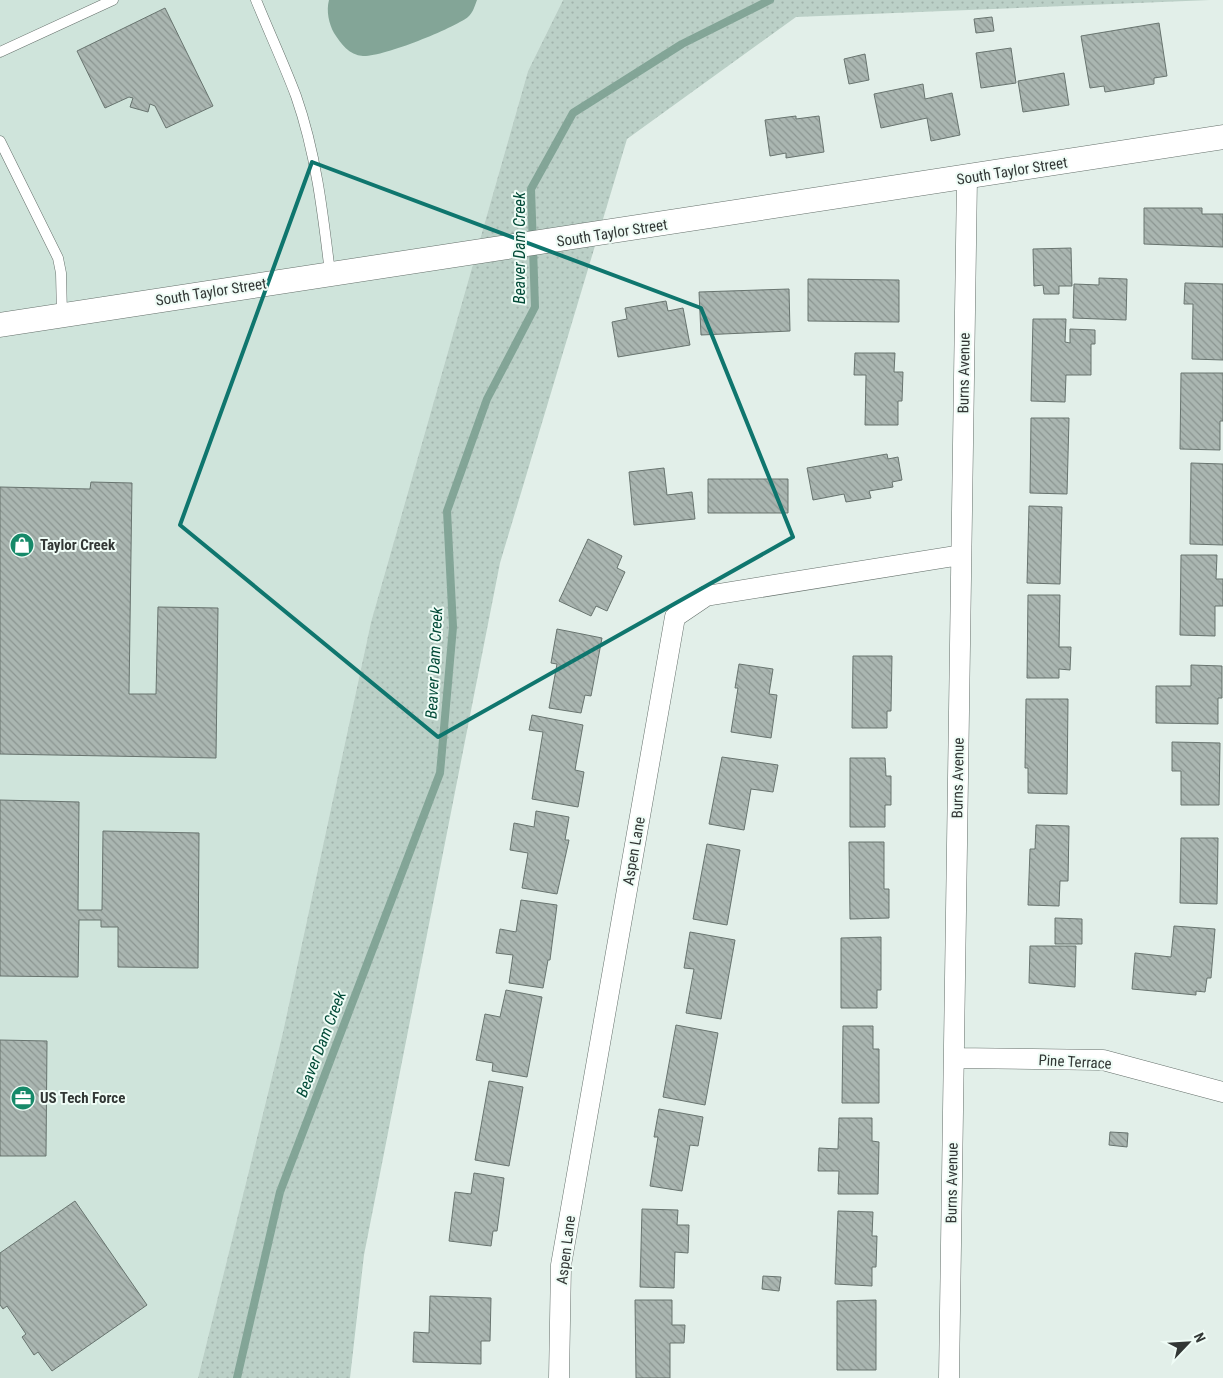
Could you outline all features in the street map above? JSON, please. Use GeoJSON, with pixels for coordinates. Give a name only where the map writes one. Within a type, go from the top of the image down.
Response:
{"type":"FeatureCollection","features":[{"type":"Feature","properties":{"kind":"street","name":"South Taylor Street"},"geometry":{"type":"LineString","coordinates":[[0,325],[330,273],[547,243],[1223,137]]}},
{"type":"Feature","properties":{"kind":"street","name":"Burns Avenue"},"geometry":{"type":"LineString","coordinates":[[949,1378],[967,178]]}},
{"type":"Feature","properties":{"kind":"street","name":"Aspen Lane"},"geometry":{"type":"LineString","coordinates":[[560,1378],[561,1266],[675,617],[706,596],[961,555]]}},
{"type":"Feature","properties":{"kind":"street","name":"Pine Terrace"},"geometry":{"type":"LineString","coordinates":[[954,1058],[1103,1060],[1223,1092]]}},
{"type":"Feature","properties":{"kind":"lane"},"geometry":{"type":"LineString","coordinates":[[0,52],[113,0]]}},
{"type":"Feature","properties":{"kind":"lane"},"geometry":{"type":"LineString","coordinates":[[256,0],[296,97],[311,152],[321,200],[330,273]]}},
{"type":"Feature","properties":{"kind":"lane"},"geometry":{"type":"LineString","coordinates":[[0,141],[58,258],[61,273],[62,315]]}},
{"type":"Feature","properties":{"kind":"highlighted area"},"geometry":{"type":"Polygon","coordinates":[[[312,162],[701,308],[793,537],[438,737],[180,525],[312,162]]]}},
{"type":"Feature","properties":{"kind":"shaded area"},"geometry":{"type":"Polygon","coordinates":[[[0,0],[563,0],[528,71],[371,622],[283,1032],[198,1378],[0,1378],[0,0]]]}},
{"type":"Feature","properties":{"kind":"shaded area"},"geometry":{"type":"Polygon","coordinates":[[[329,0],[477,0],[474,9],[468,17],[448,28],[386,52],[363,56],[350,51],[334,33],[328,17],[329,0]]]}},
{"type":"Feature","properties":{"kind":"shaded area"},"geometry":{"type":"Polygon","coordinates":[[[563,0],[1210,0],[796,17],[627,139],[500,563],[364,1255],[350,1378],[198,1378],[283,1032],[371,622],[528,71],[563,0]]]}},
{"type":"Feature","properties":{"kind":"building"},"geometry":{"type":"Polygon","coordinates":[[[165,8],[213,106],[166,128],[155,106],[150,104],[148,112],[130,107],[133,98],[129,97],[105,108],[77,51],[165,8]]]}},
{"type":"Feature","properties":{"kind":"building"},"geometry":{"type":"Polygon","coordinates":[[[992,17],[994,31],[976,33],[974,19],[992,17]]]}},
{"type":"Feature","properties":{"kind":"building"},"geometry":{"type":"Polygon","coordinates":[[[1159,23],[1167,76],[1154,78],[1154,84],[1105,92],[1104,86],[1090,88],[1081,36],[1159,23]]]}},
{"type":"Feature","properties":{"kind":"building"},"geometry":{"type":"Polygon","coordinates":[[[1011,48],[1016,83],[981,88],[976,53],[1011,48]]]}},
{"type":"Feature","properties":{"kind":"building"},"geometry":{"type":"Polygon","coordinates":[[[865,54],[869,80],[849,84],[844,59],[865,54]]]}},
{"type":"Feature","properties":{"kind":"building"},"geometry":{"type":"Polygon","coordinates":[[[1064,73],[1069,105],[1023,112],[1018,81],[1064,73]]]}},
{"type":"Feature","properties":{"kind":"building"},"geometry":{"type":"Polygon","coordinates":[[[923,84],[925,99],[952,93],[960,135],[931,141],[927,118],[881,128],[874,94],[923,84]]]}},
{"type":"Feature","properties":{"kind":"building"},"geometry":{"type":"Polygon","coordinates":[[[796,116],[796,119],[819,116],[824,152],[786,158],[786,153],[770,156],[765,120],[796,116]]]}},
{"type":"Feature","properties":{"kind":"building"},"geometry":{"type":"Polygon","coordinates":[[[1144,208],[1202,208],[1202,214],[1223,214],[1223,247],[1144,244],[1144,208]]]}},
{"type":"Feature","properties":{"kind":"building"},"geometry":{"type":"Polygon","coordinates":[[[1071,248],[1072,286],[1059,286],[1059,294],[1044,294],[1043,285],[1034,286],[1033,249],[1071,248]]]}},
{"type":"Feature","properties":{"kind":"building"},"geometry":{"type":"Polygon","coordinates":[[[1099,278],[1127,279],[1126,320],[1073,318],[1074,284],[1099,285],[1099,278]]]}},
{"type":"Feature","properties":{"kind":"building"},"geometry":{"type":"Polygon","coordinates":[[[808,279],[899,280],[899,322],[808,321],[808,279]]]}},
{"type":"Feature","properties":{"kind":"building"},"geometry":{"type":"Polygon","coordinates":[[[1185,283],[1223,284],[1223,360],[1192,359],[1193,304],[1184,304],[1185,283]]]}},
{"type":"Feature","properties":{"kind":"building"},"geometry":{"type":"Polygon","coordinates":[[[789,289],[790,331],[701,335],[699,292],[789,289]]]}},
{"type":"Feature","properties":{"kind":"building"},"geometry":{"type":"Polygon","coordinates":[[[666,301],[668,311],[683,308],[690,345],[618,357],[612,322],[627,319],[625,308],[666,301]]]}},
{"type":"Feature","properties":{"kind":"building"},"geometry":{"type":"Polygon","coordinates":[[[1033,319],[1066,319],[1065,342],[1070,343],[1070,329],[1095,330],[1095,344],[1091,344],[1091,375],[1066,375],[1065,402],[1031,401],[1033,319]]]}},
{"type":"Feature","properties":{"kind":"building"},"geometry":{"type":"Polygon","coordinates":[[[855,353],[895,353],[894,372],[903,372],[902,401],[898,401],[898,425],[865,425],[866,375],[854,375],[855,353]]]}},
{"type":"Feature","properties":{"kind":"building"},"geometry":{"type":"Polygon","coordinates":[[[1181,373],[1223,373],[1223,421],[1220,421],[1220,450],[1180,449],[1181,373]]]}},
{"type":"Feature","properties":{"kind":"building"},"geometry":{"type":"Polygon","coordinates":[[[1031,418],[1069,418],[1067,494],[1030,493],[1031,418]]]}},
{"type":"Feature","properties":{"kind":"building"},"geometry":{"type":"Polygon","coordinates":[[[887,454],[888,459],[898,457],[902,480],[892,482],[893,487],[869,491],[871,498],[846,502],[844,494],[813,500],[807,468],[887,454]]]}},
{"type":"Feature","properties":{"kind":"building"},"geometry":{"type":"Polygon","coordinates":[[[1191,463],[1223,464],[1223,545],[1190,544],[1191,463]]]}},
{"type":"Feature","properties":{"kind":"building"},"geometry":{"type":"Polygon","coordinates":[[[664,468],[667,495],[692,492],[695,519],[634,525],[629,472],[664,468]]]}},
{"type":"Feature","properties":{"kind":"building"},"geometry":{"type":"Polygon","coordinates":[[[708,479],[788,479],[788,513],[708,513],[708,479]]]}},
{"type":"Feature","properties":{"kind":"building"},"geometry":{"type":"Polygon","coordinates":[[[91,482],[132,483],[129,694],[156,694],[158,607],[218,608],[216,758],[0,754],[0,487],[90,489],[91,482]]]}},
{"type":"Feature","properties":{"kind":"building"},"geometry":{"type":"Polygon","coordinates":[[[1029,506],[1062,507],[1060,584],[1027,583],[1029,506]]]}},
{"type":"Feature","properties":{"kind":"building"},"geometry":{"type":"Polygon","coordinates":[[[588,539],[622,556],[617,568],[625,572],[607,611],[596,606],[591,616],[559,601],[588,539]]]}},
{"type":"Feature","properties":{"kind":"building"},"geometry":{"type":"Polygon","coordinates":[[[1181,555],[1217,555],[1216,579],[1223,579],[1223,606],[1215,606],[1215,636],[1180,635],[1181,555]]]}},
{"type":"Feature","properties":{"kind":"building"},"geometry":{"type":"Polygon","coordinates":[[[1028,595],[1060,595],[1059,647],[1071,647],[1070,670],[1059,669],[1059,678],[1027,678],[1028,595]]]}},
{"type":"Feature","properties":{"kind":"building"},"geometry":{"type":"Polygon","coordinates":[[[557,629],[602,638],[591,696],[585,695],[581,713],[549,708],[557,664],[551,663],[557,629]]]}},
{"type":"Feature","properties":{"kind":"building"},"geometry":{"type":"Polygon","coordinates":[[[853,656],[892,656],[891,711],[887,711],[887,728],[852,728],[853,656]]]}},
{"type":"Feature","properties":{"kind":"building"},"geometry":{"type":"Polygon","coordinates":[[[739,664],[773,669],[769,694],[777,695],[771,738],[731,732],[738,688],[735,688],[739,664]]]}},
{"type":"Feature","properties":{"kind":"building"},"geometry":{"type":"Polygon","coordinates":[[[1191,665],[1222,666],[1222,698],[1218,698],[1218,724],[1156,723],[1156,686],[1191,686],[1191,665]]]}},
{"type":"Feature","properties":{"kind":"building"},"geometry":{"type":"Polygon","coordinates":[[[1026,699],[1068,699],[1067,794],[1028,793],[1028,768],[1025,768],[1026,699]]]}},
{"type":"Feature","properties":{"kind":"building"},"geometry":{"type":"Polygon","coordinates":[[[532,715],[583,725],[575,770],[584,772],[578,807],[532,799],[543,732],[529,730],[532,715]]]}},
{"type":"Feature","properties":{"kind":"building"},"geometry":{"type":"Polygon","coordinates":[[[1172,742],[1220,743],[1219,805],[1181,805],[1181,771],[1172,771],[1172,742]]]}},
{"type":"Feature","properties":{"kind":"building"},"geometry":{"type":"Polygon","coordinates":[[[722,757],[778,765],[773,792],[751,789],[744,830],[709,824],[722,757]]]}},
{"type":"Feature","properties":{"kind":"building"},"geometry":{"type":"Polygon","coordinates":[[[850,758],[885,758],[886,776],[891,776],[891,805],[885,805],[885,827],[850,827],[850,758]]]}},
{"type":"Feature","properties":{"kind":"building"},"geometry":{"type":"Polygon","coordinates":[[[0,800],[79,802],[78,910],[102,910],[103,831],[199,833],[198,968],[118,967],[118,927],[101,927],[101,920],[79,920],[78,977],[0,976],[0,800]]]}},
{"type":"Feature","properties":{"kind":"building"},"geometry":{"type":"Polygon","coordinates":[[[536,811],[569,817],[565,840],[569,840],[557,894],[522,888],[528,853],[510,850],[514,823],[534,827],[536,811]]]}},
{"type":"Feature","properties":{"kind":"building"},"geometry":{"type":"Polygon","coordinates":[[[1036,825],[1069,826],[1068,881],[1060,881],[1059,906],[1028,905],[1030,849],[1035,849],[1036,825]]]}},
{"type":"Feature","properties":{"kind":"building"},"geometry":{"type":"Polygon","coordinates":[[[1181,838],[1218,838],[1217,904],[1180,903],[1181,838]]]}},
{"type":"Feature","properties":{"kind":"building"},"geometry":{"type":"Polygon","coordinates":[[[849,842],[884,842],[884,889],[889,889],[889,918],[850,919],[849,842]]]}},
{"type":"Feature","properties":{"kind":"building"},"geometry":{"type":"Polygon","coordinates":[[[707,844],[740,850],[727,925],[693,919],[707,844]]]}},
{"type":"Feature","properties":{"kind":"building"},"geometry":{"type":"Polygon","coordinates":[[[521,900],[557,905],[550,960],[548,960],[543,988],[509,983],[513,955],[496,953],[500,929],[516,932],[521,900]]]}},
{"type":"Feature","properties":{"kind":"building"},"geometry":{"type":"Polygon","coordinates":[[[1055,918],[1082,919],[1082,944],[1055,944],[1055,918]]]}},
{"type":"Feature","properties":{"kind":"building"},"geometry":{"type":"Polygon","coordinates":[[[1174,926],[1215,929],[1211,978],[1207,978],[1205,992],[1196,991],[1196,995],[1132,989],[1135,953],[1171,957],[1174,926]]]}},
{"type":"Feature","properties":{"kind":"building"},"geometry":{"type":"Polygon","coordinates":[[[690,932],[735,940],[721,1019],[686,1013],[694,969],[684,968],[690,932]]]}},
{"type":"Feature","properties":{"kind":"building"},"geometry":{"type":"Polygon","coordinates":[[[881,937],[881,990],[877,990],[877,1008],[841,1008],[841,938],[881,937]]]}},
{"type":"Feature","properties":{"kind":"building"},"geometry":{"type":"Polygon","coordinates":[[[1030,946],[1076,946],[1075,987],[1029,983],[1030,946]]]}},
{"type":"Feature","properties":{"kind":"building"},"geometry":{"type":"Polygon","coordinates":[[[506,990],[542,997],[527,1077],[492,1071],[493,1063],[476,1060],[485,1014],[500,1017],[506,990]]]}},
{"type":"Feature","properties":{"kind":"building"},"geometry":{"type":"Polygon","coordinates":[[[676,1025],[718,1033],[705,1105],[663,1097],[676,1025]]]}},
{"type":"Feature","properties":{"kind":"building"},"geometry":{"type":"Polygon","coordinates":[[[843,1026],[873,1026],[873,1049],[879,1049],[879,1103],[842,1103],[843,1026]]]}},
{"type":"Feature","properties":{"kind":"building","name":"US Tech Force"},"geometry":{"type":"Polygon","coordinates":[[[0,1040],[47,1041],[46,1156],[0,1156],[0,1040]]]}},
{"type":"Feature","properties":{"kind":"building"},"geometry":{"type":"Polygon","coordinates":[[[489,1081],[523,1087],[509,1166],[475,1160],[489,1081]]]}},
{"type":"Feature","properties":{"kind":"building"},"geometry":{"type":"Polygon","coordinates":[[[659,1109],[703,1117],[698,1146],[690,1145],[682,1191],[650,1186],[658,1137],[654,1137],[659,1109]]]}},
{"type":"Feature","properties":{"kind":"building"},"geometry":{"type":"Polygon","coordinates":[[[839,1118],[872,1118],[872,1141],[879,1142],[878,1194],[838,1194],[839,1171],[818,1171],[819,1148],[838,1149],[839,1118]]]}},
{"type":"Feature","properties":{"kind":"building"},"geometry":{"type":"Polygon","coordinates":[[[1110,1132],[1128,1133],[1127,1147],[1109,1145],[1110,1132]]]}},
{"type":"Feature","properties":{"kind":"building"},"geometry":{"type":"Polygon","coordinates":[[[474,1173],[504,1178],[497,1231],[493,1231],[491,1246],[449,1241],[455,1192],[471,1194],[474,1173]]]}},
{"type":"Feature","properties":{"kind":"building"},"geometry":{"type":"Polygon","coordinates":[[[75,1201],[147,1305],[52,1371],[38,1352],[34,1355],[22,1337],[26,1334],[7,1306],[3,1309],[0,1305],[0,1253],[75,1201]]]}},
{"type":"Feature","properties":{"kind":"building"},"geometry":{"type":"Polygon","coordinates":[[[642,1209],[678,1210],[677,1225],[689,1225],[688,1253],[675,1252],[674,1288],[640,1287],[642,1209]]]}},
{"type":"Feature","properties":{"kind":"building"},"geometry":{"type":"Polygon","coordinates":[[[838,1211],[873,1212],[872,1236],[877,1236],[876,1267],[872,1267],[872,1286],[835,1284],[838,1211]]]}},
{"type":"Feature","properties":{"kind":"building"},"geometry":{"type":"Polygon","coordinates":[[[763,1276],[781,1277],[779,1291],[762,1289],[763,1276]]]}},
{"type":"Feature","properties":{"kind":"building"},"geometry":{"type":"Polygon","coordinates":[[[430,1296],[491,1298],[490,1341],[481,1341],[481,1364],[413,1362],[414,1332],[429,1333],[430,1296]]]}},
{"type":"Feature","properties":{"kind":"building"},"geometry":{"type":"Polygon","coordinates":[[[635,1300],[672,1300],[672,1325],[685,1325],[684,1343],[670,1343],[670,1378],[636,1378],[635,1300]]]}},
{"type":"Feature","properties":{"kind":"building"},"geometry":{"type":"Polygon","coordinates":[[[876,1300],[876,1370],[837,1370],[837,1301],[876,1300]]]}},
{"type":"Feature","properties":{"kind":"waterway","name":"Beaver Dam Creek"},"geometry":{"type":"LineString","coordinates":[[237,1378],[280,1192],[440,773],[453,627],[447,511],[487,399],[535,307],[531,189],[573,113],[682,44],[770,0]]}},
{"type":"Feature","properties":{"kind":"place","name":"Taylor Creek"},"geometry":{"type":"Point","coordinates":[22,545]}},
{"type":"Feature","properties":{"kind":"place","name":"US Tech Force"},"geometry":{"type":"Point","coordinates":[23,1098]}}]}
